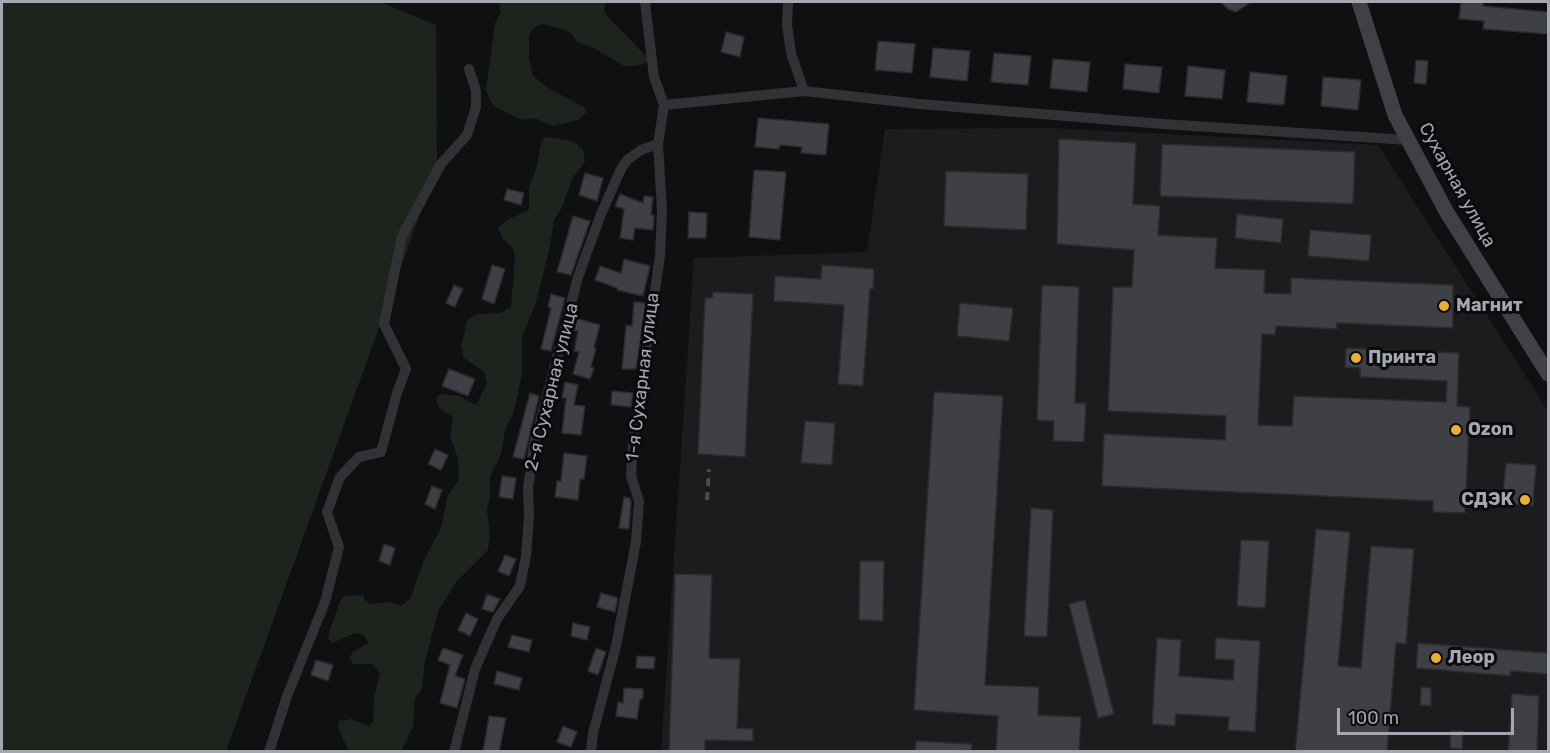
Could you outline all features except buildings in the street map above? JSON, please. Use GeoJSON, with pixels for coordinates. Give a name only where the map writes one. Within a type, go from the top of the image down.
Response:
{"type":"FeatureCollection","features":[{"type":"Feature","properties":{"kind":"street"},"geometry":{"type":"LineString","coordinates":[[645,2],[654,77],[664,105],[804,91],[920,104],[1140,122],[1408,140]]}},
{"type":"Feature","properties":{"kind":"street"},"geometry":{"type":"LineString","coordinates":[[788,2],[787,25],[791,53],[804,91]]}},
{"type":"Feature","properties":{"kind":"street","name":"Сухарная улица"},"geometry":{"type":"LineString","coordinates":[[1359,2],[1395,115],[1446,211],[1548,374]]}},
{"type":"Feature","properties":{"kind":"street"},"geometry":{"type":"LineString","coordinates":[[269,752],[286,696],[326,602],[339,548],[327,512],[330,503],[340,477],[352,464],[359,458],[381,452],[406,369],[384,324],[402,236],[441,164],[467,135],[476,107],[476,92],[469,69]]}},
{"type":"Feature","properties":{"kind":"street","name":"1-я Сухарная улица"},"geometry":{"type":"LineString","coordinates":[[591,752],[593,733],[616,646],[636,542],[639,501],[631,476],[638,403],[660,256],[662,210],[658,144],[664,105]]}},
{"type":"Feature","properties":{"kind":"street","name":"2-я Сухарная улица"},"geometry":{"type":"LineString","coordinates":[[454,752],[475,669],[497,619],[520,586],[526,556],[529,517],[528,488],[534,445],[578,277],[601,214],[621,169],[634,155],[658,144]]}},
{"type":"Feature","properties":{"kind":"shaded area"},"geometry":{"type":"Polygon","coordinates":[[[2,2],[380,2],[436,25],[437,167],[226,751],[2,751],[2,2]]]}},
{"type":"Feature","properties":{"kind":"shaded area"},"geometry":{"type":"Polygon","coordinates":[[[499,2],[606,2],[604,9],[606,15],[646,56],[648,62],[636,66],[624,66],[590,46],[578,43],[566,30],[542,24],[536,26],[529,37],[529,59],[533,76],[548,88],[584,107],[587,112],[578,120],[553,126],[535,118],[522,120],[494,106],[486,89],[495,23],[501,12],[499,2]]]}},
{"type":"Feature","properties":{"kind":"shaded area"},"geometry":{"type":"Polygon","coordinates":[[[1050,128],[1378,145],[1548,411],[1548,751],[661,752],[694,258],[867,252],[885,129],[1050,128]]]}},
{"type":"Feature","properties":{"kind":"shaded area"},"geometry":{"type":"Polygon","coordinates":[[[548,137],[573,141],[583,149],[585,162],[573,177],[561,209],[554,220],[549,251],[535,306],[522,336],[522,372],[517,399],[512,417],[505,429],[501,454],[490,477],[490,497],[487,510],[490,536],[488,550],[457,581],[439,609],[425,661],[422,688],[415,699],[413,727],[401,751],[349,751],[338,728],[339,721],[351,719],[368,726],[373,723],[374,697],[380,673],[372,664],[353,664],[350,658],[352,653],[368,643],[362,634],[356,633],[332,643],[328,639],[329,633],[340,601],[345,596],[363,595],[370,604],[389,602],[401,606],[410,599],[424,560],[441,528],[448,495],[458,481],[459,475],[458,458],[450,437],[453,417],[440,409],[437,396],[442,394],[459,396],[476,405],[487,384],[484,372],[464,358],[461,346],[467,321],[476,314],[501,313],[511,307],[515,259],[513,248],[503,239],[498,228],[507,220],[529,210],[529,187],[536,170],[542,139],[548,137]]]}},
{"type":"Feature","properties":{"kind":"railway"},"geometry":{"type":"LineString","coordinates":[[707,500],[709,469]]}},
{"type":"Feature","properties":{"kind":"place","name":"Магнит"},"geometry":{"type":"Point","coordinates":[1444,306]}},
{"type":"Feature","properties":{"kind":"place","name":"Принта"},"geometry":{"type":"Point","coordinates":[1356,358]}},
{"type":"Feature","properties":{"kind":"place","name":"Ozon"},"geometry":{"type":"Point","coordinates":[1456,430]}},
{"type":"Feature","properties":{"kind":"place","name":"СДЭК"},"geometry":{"type":"Point","coordinates":[1525,500]}},
{"type":"Feature","properties":{"kind":"place","name":"Леор"},"geometry":{"type":"Point","coordinates":[1436,658]}}]}
